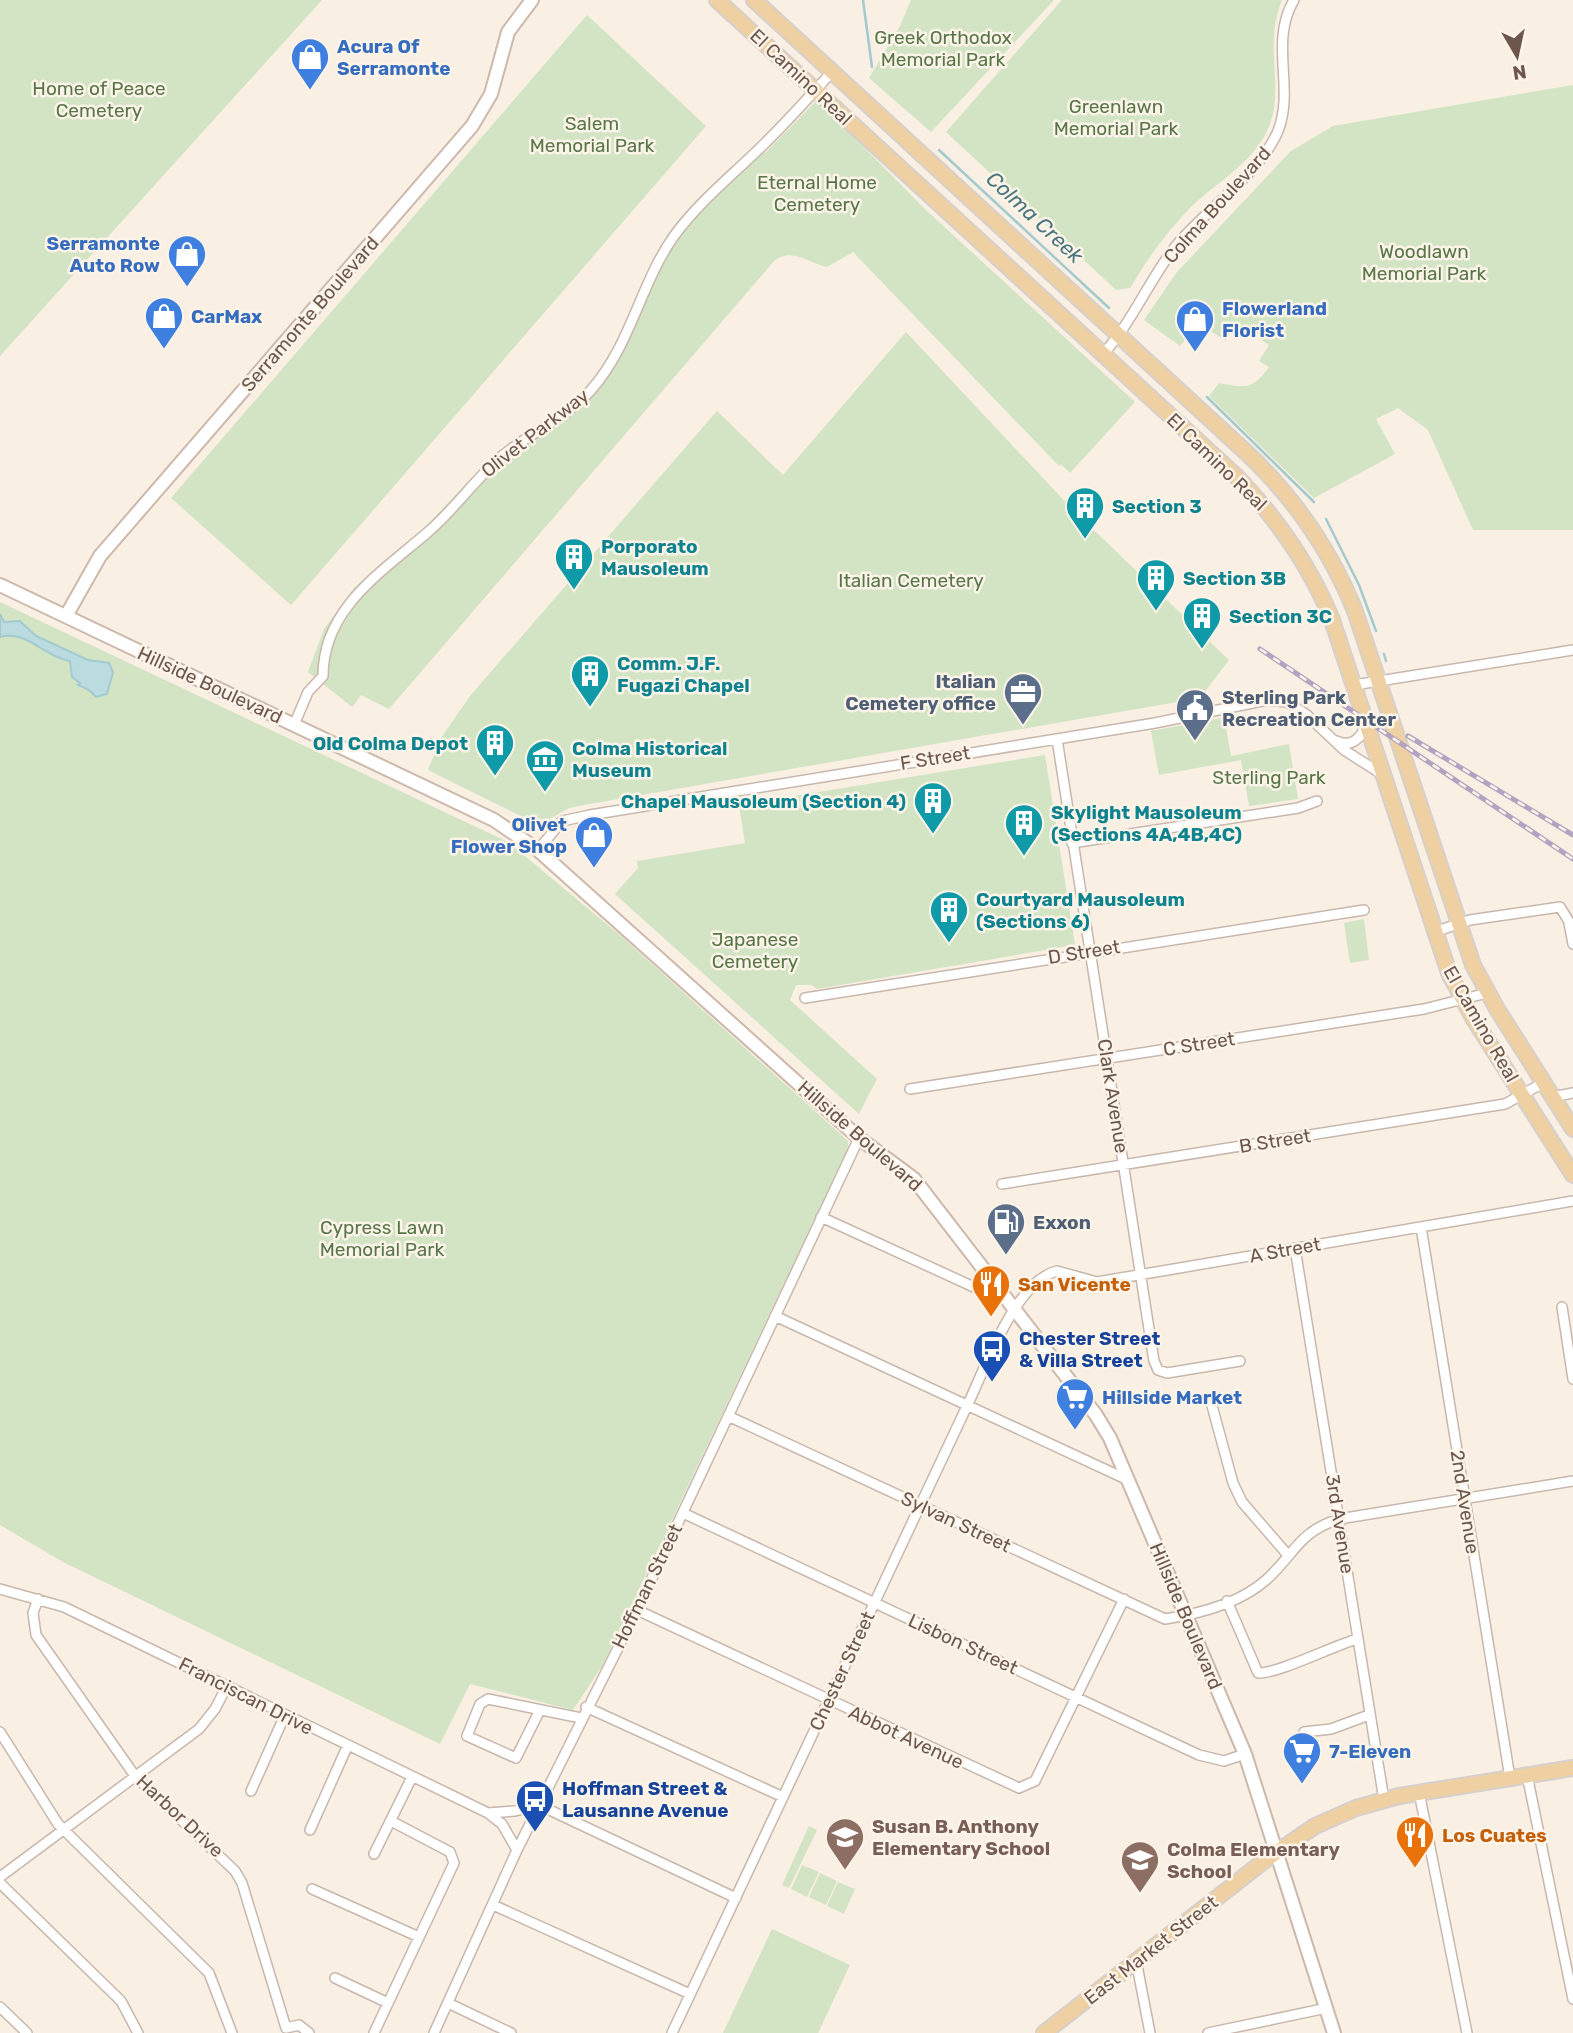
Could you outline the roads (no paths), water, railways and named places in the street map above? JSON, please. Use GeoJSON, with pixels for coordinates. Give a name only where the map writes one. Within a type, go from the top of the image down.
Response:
{"type":"FeatureCollection","features":[{"type":"Feature","properties":{"kind":"main road","name":"Serramonte Boulevard"},"geometry":{"type":"LineString","coordinates":[[66,617],[100,556],[472,126],[492,90],[508,32],[533,0]]}},
{"type":"Feature","properties":{"kind":"main road","name":"El Camino Real"},"geometry":{"type":"LineString","coordinates":[[717,0],[1238,478],[1278,523],[1320,592],[1354,685],[1434,932],[1463,1000],[1573,1175]]}},
{"type":"Feature","properties":{"kind":"main road","name":"El Camino Real"},"geometry":{"type":"LineString","coordinates":[[754,0],[1257,462],[1296,507],[1343,584],[1379,681],[1457,924],[1487,993],[1573,1129]]}},
{"type":"Feature","properties":{"kind":"main road","name":"Hillside Boulevard"},"geometry":{"type":"LineString","coordinates":[[0,585],[495,820],[538,850],[859,1138],[914,1179],[1096,1415],[1128,1480],[1245,1754],[1334,2033]]}},
{"type":"Feature","properties":{"kind":"main road","name":"East Market Street"},"geometry":{"type":"LineString","coordinates":[[1044,2033],[1278,1851],[1335,1816],[1419,1792],[1573,1768]]}},
{"type":"Feature","properties":{"kind":"street","name":"Colma Boulevard"},"geometry":{"type":"LineString","coordinates":[[1103,354],[1120,336],[1174,249],[1258,161],[1274,140],[1285,101],[1282,36],[1294,0]]}},
{"type":"Feature","properties":{"kind":"street","name":"Olivet Parkway"},"geometry":{"type":"LineString","coordinates":[[294,724],[308,692],[323,676],[328,639],[356,595],[433,528],[501,457],[565,414],[591,390],[619,350],[658,264],[674,237],[708,196],[782,128],[832,72]]}},
{"type":"Feature","properties":{"kind":"street"},"geometry":{"type":"LineString","coordinates":[[1354,685],[1573,650]]}},
{"type":"Feature","properties":{"kind":"street","name":"F Street"},"geometry":{"type":"LineString","coordinates":[[538,850],[562,821],[590,815],[1057,739],[1277,699],[1307,715],[1333,739],[1384,776]]}},
{"type":"Feature","properties":{"kind":"street"},"geometry":{"type":"LineString","coordinates":[[1333,739],[1350,744],[1359,738],[1366,723]]}},
{"type":"Feature","properties":{"kind":"street","name":"Clark Avenue"},"geometry":{"type":"LineString","coordinates":[[1057,739],[1154,1360],[1158,1370],[1167,1373],[1240,1361]]}},
{"type":"Feature","properties":{"kind":"street"},"geometry":{"type":"LineString","coordinates":[[1072,843],[1298,808],[1317,801]]}},
{"type":"Feature","properties":{"kind":"street"},"geometry":{"type":"LineString","coordinates":[[1434,932],[1457,924],[1560,907],[1571,925],[1573,944]]}},
{"type":"Feature","properties":{"kind":"street","name":"D Street"},"geometry":{"type":"LineString","coordinates":[[805,998],[1090,951],[1364,910]]}},
{"type":"Feature","properties":{"kind":"street","name":"C Street"},"geometry":{"type":"LineString","coordinates":[[910,1089],[1463,1000],[1487,993]]}},
{"type":"Feature","properties":{"kind":"street","name":"B Street"},"geometry":{"type":"LineString","coordinates":[[1002,1184],[1505,1104],[1544,1083]]}},
{"type":"Feature","properties":{"kind":"street"},"geometry":{"type":"LineString","coordinates":[[1552,1097],[1573,1093]]}},
{"type":"Feature","properties":{"kind":"street","name":"Hoffman Street"},"geometry":{"type":"LineString","coordinates":[[434,2033],[517,1850],[586,1707],[637,1610],[859,1138]]}},
{"type":"Feature","properties":{"kind":"street","name":"A Street"},"geometry":{"type":"LineString","coordinates":[[1014,1309],[1032,1284],[1048,1273],[1065,1271],[1097,1282],[1573,1200]]}},
{"type":"Feature","properties":{"kind":"street"},"geometry":{"type":"LineString","coordinates":[[821,1217],[976,1288],[1005,1297]]}},
{"type":"Feature","properties":{"kind":"street","name":"2nd Avenue"},"geometry":{"type":"LineString","coordinates":[[1421,1227],[1510,1778]]}},
{"type":"Feature","properties":{"kind":"street","name":"3rd Avenue"},"geometry":{"type":"LineString","coordinates":[[1295,1248],[1384,1800]]}},
{"type":"Feature","properties":{"kind":"street"},"geometry":{"type":"LineString","coordinates":[[1562,1307],[1573,1379]]}},
{"type":"Feature","properties":{"kind":"street","name":"Chester Street"},"geometry":{"type":"LineString","coordinates":[[672,2033],[1014,1309]]}},
{"type":"Feature","properties":{"kind":"street"},"geometry":{"type":"LineString","coordinates":[[775,1316],[1128,1480]]}},
{"type":"Feature","properties":{"kind":"street"},"geometry":{"type":"LineString","coordinates":[[1211,1402],[1233,1483],[1242,1502],[1287,1554]]}},
{"type":"Feature","properties":{"kind":"street","name":"Sylvan Street"},"geometry":{"type":"LineString","coordinates":[[728,1416],[1165,1619],[1186,1616]]}},
{"type":"Feature","properties":{"kind":"street"},"geometry":{"type":"LineString","coordinates":[[1186,1616],[1227,1601],[1263,1583],[1287,1554],[1317,1526],[1339,1519],[1573,1481]]}},
{"type":"Feature","properties":{"kind":"street","name":"Lisbon Street"},"geometry":{"type":"LineString","coordinates":[[683,1513],[1076,1698],[1218,1761],[1245,1754]]}},
{"type":"Feature","properties":{"kind":"street","name":"Franciscan Drive"},"geometry":{"type":"LineString","coordinates":[[0,1589],[64,1607],[488,1813],[502,1824],[517,1850]]}},
{"type":"Feature","properties":{"kind":"street","name":"Harbor Drive"},"geometry":{"type":"LineString","coordinates":[[38,1599],[33,1613],[36,1635],[135,1776],[235,1871],[242,1883],[286,2030],[299,2025],[310,2033]]}},
{"type":"Feature","properties":{"kind":"street"},"geometry":{"type":"LineString","coordinates":[[1076,1698],[1124,1599]]}},
{"type":"Feature","properties":{"kind":"street"},"geometry":{"type":"LineString","coordinates":[[1227,1601],[1258,1673],[1269,1673],[1323,1649],[1357,1639]]}},
{"type":"Feature","properties":{"kind":"street","name":"Abbot Avenue"},"geometry":{"type":"LineString","coordinates":[[637,1610],[1014,1787],[1024,1787],[1035,1781],[1076,1698]]}},
{"type":"Feature","properties":{"kind":"street"},"geometry":{"type":"LineString","coordinates":[[0,1877],[199,1729],[228,1686]]}},
{"type":"Feature","properties":{"kind":"street"},"geometry":{"type":"LineString","coordinates":[[540,1710],[516,1758],[467,1736],[485,1700],[540,1710],[581,1718]]}},
{"type":"Feature","properties":{"kind":"street"},"geometry":{"type":"LineString","coordinates":[[586,1707],[783,1797]]}},
{"type":"Feature","properties":{"kind":"street"},"geometry":{"type":"LineString","coordinates":[[251,1791],[285,1715]]}},
{"type":"Feature","properties":{"kind":"street"},"geometry":{"type":"LineString","coordinates":[[1304,1732],[1323,1731],[1369,1715]]}},
{"type":"Feature","properties":{"kind":"street"},"geometry":{"type":"LineString","coordinates":[[0,1732],[63,1830],[201,1962],[212,1979],[232,2033]]}},
{"type":"Feature","properties":{"kind":"street"},"geometry":{"type":"LineString","coordinates":[[310,1829],[347,1746]]}},
{"type":"Feature","properties":{"kind":"street"},"geometry":{"type":"LineString","coordinates":[[1527,1775],[1573,1999]]}},
{"type":"Feature","properties":{"kind":"street"},"geometry":{"type":"LineString","coordinates":[[374,1854],[412,1777]]}},
{"type":"Feature","properties":{"kind":"street"},"geometry":{"type":"LineString","coordinates":[[1419,1792],[1467,2033]]}},
{"type":"Feature","properties":{"kind":"street"},"geometry":{"type":"LineString","coordinates":[[488,1813],[539,1805],[736,1898]]}},
{"type":"Feature","properties":{"kind":"street"},"geometry":{"type":"LineString","coordinates":[[374,2033],[453,1868],[453,1857],[444,1848],[391,1821]]}},
{"type":"Feature","properties":{"kind":"street"},"geometry":{"type":"LineString","coordinates":[[0,1883],[121,2001],[138,2033]]}},
{"type":"Feature","properties":{"kind":"street"},"geometry":{"type":"LineString","coordinates":[[312,1889],[419,1937]]}},
{"type":"Feature","properties":{"kind":"street"},"geometry":{"type":"LineString","coordinates":[[494,1905],[690,1994]]}},
{"type":"Feature","properties":{"kind":"street"},"geometry":{"type":"LineString","coordinates":[[1136,1960],[1150,2033]]}},
{"type":"Feature","properties":{"kind":"street"},"geometry":{"type":"LineString","coordinates":[[335,1978],[388,2003]]}},
{"type":"Feature","properties":{"kind":"street"},"geometry":{"type":"LineString","coordinates":[[448,2003],[511,2033]]}},
{"type":"Feature","properties":{"kind":"street"},"geometry":{"type":"LineString","coordinates":[[0,2007],[27,2033]]}},
{"type":"Feature","properties":{"kind":"street"},"geometry":{"type":"LineString","coordinates":[[1208,2033],[1327,2008]]}},
{"type":"Feature","properties":{"kind":"water"},"geometry":{"type":"Polygon","coordinates":[[[0,614],[4,622],[20,621],[36,636],[88,660],[109,663],[113,672],[107,694],[96,697],[78,685],[80,683],[72,677],[70,661],[19,637],[0,637],[0,614]]]}},
{"type":"Feature","properties":{"kind":"waterway","name":"Colma Creek"},"geometry":{"type":"LineString","coordinates":[[863,0],[872,67]]}},
{"type":"Feature","properties":{"kind":"waterway","name":"Colma Creek"},"geometry":{"type":"LineString","coordinates":[[939,150],[1109,308]]}},
{"type":"Feature","properties":{"kind":"waterway","name":"Colma Creek"},"geometry":{"type":"LineString","coordinates":[[1207,397],[1314,502]]}},
{"type":"Feature","properties":{"kind":"waterway","name":"Colma Creek"},"geometry":{"type":"LineString","coordinates":[[1326,519],[1359,585],[1376,631]]}},
{"type":"Feature","properties":{"kind":"waterway","name":"Colma Creek"},"geometry":{"type":"LineString","coordinates":[[1384,654],[1386,661]]}},
{"type":"Feature","properties":{"kind":"railway"},"geometry":{"type":"LineString","coordinates":[[1260,649],[1573,859]]}},
{"type":"Feature","properties":{"kind":"railway"},"geometry":{"type":"LineString","coordinates":[[1408,736],[1573,835]]}},
{"type":"Feature","properties":{"kind":"place","name":"Acura Of Serramonte"},"geometry":{"type":"Point","coordinates":[310,91]}},
{"type":"Feature","properties":{"kind":"place","name":"Serramonte Auto Row"},"geometry":{"type":"Point","coordinates":[187,288]}},
{"type":"Feature","properties":{"kind":"place","name":"CarMax"},"geometry":{"type":"Point","coordinates":[164,350]}},
{"type":"Feature","properties":{"kind":"place","name":"Flowerland Florist"},"geometry":{"type":"Point","coordinates":[1195,353]}},
{"type":"Feature","properties":{"kind":"place","name":"Section 3"},"geometry":{"type":"Point","coordinates":[1085,540]}},
{"type":"Feature","properties":{"kind":"place","name":"Porporato Mausoleum"},"geometry":{"type":"Point","coordinates":[574,591]}},
{"type":"Feature","properties":{"kind":"place","name":"Section 3B"},"geometry":{"type":"Point","coordinates":[1156,612]}},
{"type":"Feature","properties":{"kind":"place","name":"Section 3C"},"geometry":{"type":"Point","coordinates":[1202,650]}},
{"type":"Feature","properties":{"kind":"place","name":"Comm. J.F. Fugazi Chapel"},"geometry":{"type":"Point","coordinates":[590,708]}},
{"type":"Feature","properties":{"kind":"place","name":"Italian Cemetery office"},"geometry":{"type":"Point","coordinates":[1023,726]}},
{"type":"Feature","properties":{"kind":"place","name":"Sterling Park Recreation Center"},"geometry":{"type":"Point","coordinates":[1195,742]}},
{"type":"Feature","properties":{"kind":"place","name":"Old Colma Depot"},"geometry":{"type":"Point","coordinates":[495,777]}},
{"type":"Feature","properties":{"kind":"place","name":"Colma Historical Museum"},"geometry":{"type":"Point","coordinates":[545,793]}},
{"type":"Feature","properties":{"kind":"place","name":"Chapel Mausoleum (Section 4)"},"geometry":{"type":"Point","coordinates":[933,835]}},
{"type":"Feature","properties":{"kind":"place","name":"Skylight Mausoleum (Sections 4A,4B,4C)"},"geometry":{"type":"Point","coordinates":[1024,857]}},
{"type":"Feature","properties":{"kind":"place","name":"Olivet Flower Shop"},"geometry":{"type":"Point","coordinates":[594,869]}},
{"type":"Feature","properties":{"kind":"place","name":"Courtyard Mausoleum (Sections 6)"},"geometry":{"type":"Point","coordinates":[949,944]}},
{"type":"Feature","properties":{"kind":"place","name":"Exxon"},"geometry":{"type":"Point","coordinates":[1006,1256]}},
{"type":"Feature","properties":{"kind":"place","name":"San Vicente"},"geometry":{"type":"Point","coordinates":[991,1318]}},
{"type":"Feature","properties":{"kind":"place","name":"Chester Street & Villa Street"},"geometry":{"type":"Point","coordinates":[992,1383]}},
{"type":"Feature","properties":{"kind":"place","name":"Hillside Market"},"geometry":{"type":"Point","coordinates":[1075,1431]}},
{"type":"Feature","properties":{"kind":"place","name":"7-Eleven"},"geometry":{"type":"Point","coordinates":[1302,1785]}},
{"type":"Feature","properties":{"kind":"place","name":"Hoffman Street & Lausanne Avenue"},"geometry":{"type":"Point","coordinates":[535,1833]}},
{"type":"Feature","properties":{"kind":"place","name":"Los Cuates"},"geometry":{"type":"Point","coordinates":[1415,1869]}},
{"type":"Feature","properties":{"kind":"place","name":"Susan B. Anthony Elementary School"},"geometry":{"type":"Point","coordinates":[845,1871]}},
{"type":"Feature","properties":{"kind":"place","name":"Colma Elementary School"},"geometry":{"type":"Point","coordinates":[1140,1894]}},
{"type":"Feature","properties":{"kind":"park label","name":"Greek Orthodox Memorial Park"},"geometry":{"type":"Point","coordinates":[943,48]}},
{"type":"Feature","properties":{"kind":"park label","name":"Home of Peace Cemetery"},"geometry":{"type":"Point","coordinates":[99,99]}},
{"type":"Feature","properties":{"kind":"park label","name":"Greenlawn Memorial Park"},"geometry":{"type":"Point","coordinates":[1116,117]}},
{"type":"Feature","properties":{"kind":"park label","name":"Salem Memorial Park"},"geometry":{"type":"Point","coordinates":[592,134]}},
{"type":"Feature","properties":{"kind":"park label","name":"Eternal Home Cemetery"},"geometry":{"type":"Point","coordinates":[817,193]}},
{"type":"Feature","properties":{"kind":"park label","name":"Woodlawn Memorial Park"},"geometry":{"type":"Point","coordinates":[1424,262]}},
{"type":"Feature","properties":{"kind":"park label","name":"Italian Cemetery"},"geometry":{"type":"Point","coordinates":[911,580]}},
{"type":"Feature","properties":{"kind":"park label","name":"Sterling Park"},"geometry":{"type":"Point","coordinates":[1269,777]}},
{"type":"Feature","properties":{"kind":"park label","name":"Japanese Cemetery"},"geometry":{"type":"Point","coordinates":[755,950]}},
{"type":"Feature","properties":{"kind":"park label","name":"Cypress Lawn Memorial Park"},"geometry":{"type":"Point","coordinates":[382,1238]}}]}
